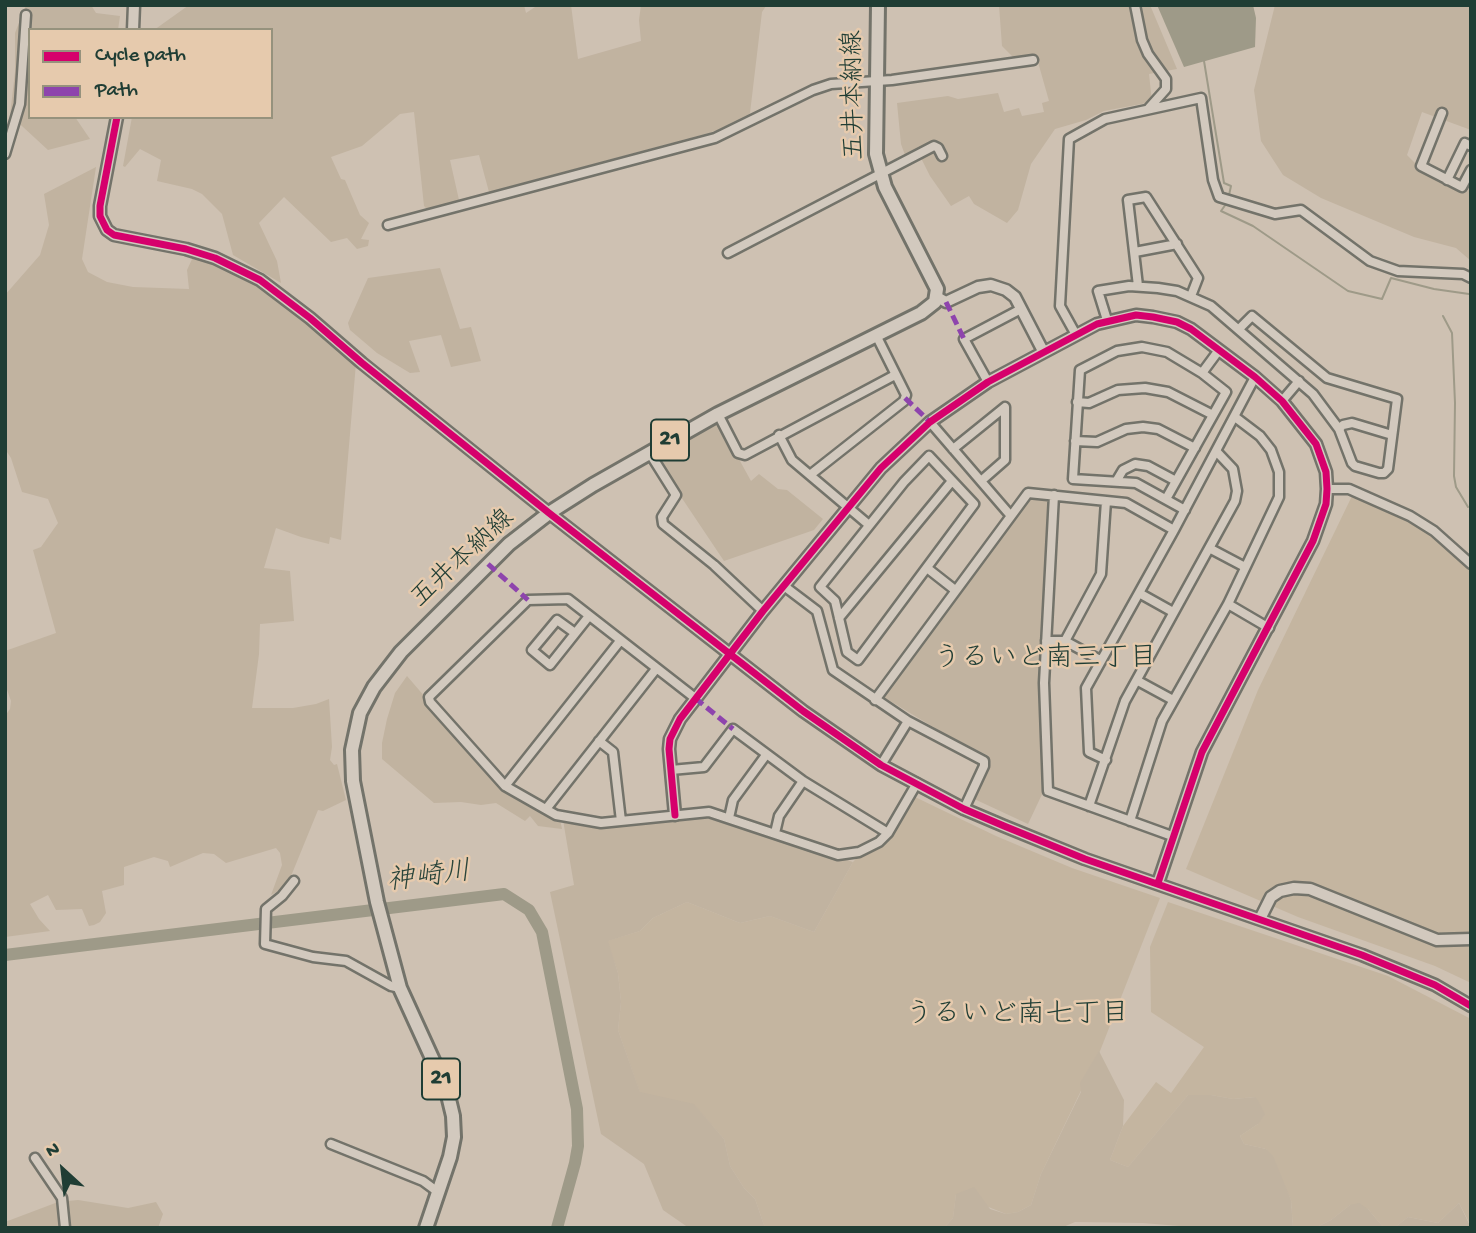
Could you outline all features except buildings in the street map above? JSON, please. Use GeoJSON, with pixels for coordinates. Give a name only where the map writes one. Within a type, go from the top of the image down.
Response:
{"type":"FeatureCollection","features":[{"type":"Feature","properties":{"kind":"main road","name":"五井本納線"},"geometry":{"type":"LineString","coordinates":[[426,1228],[450,1157],[454,1137],[453,1115],[447,1091],[400,988],[377,902],[352,769],[354,740],[365,704],[374,687],[401,652],[509,544],[549,513],[718,414],[931,306],[937,297],[933,280],[880,173],[875,140],[878,5]]}},
{"type":"Feature","properties":{"kind":"street"},"geometry":{"type":"LineString","coordinates":[[133,28],[134,5]]}},
{"type":"Feature","properties":{"kind":"street"},"geometry":{"type":"LineString","coordinates":[[1135,5],[1145,47],[1166,79],[1167,89],[1146,110]]}},
{"type":"Feature","properties":{"kind":"street"},"geometry":{"type":"LineString","coordinates":[[5,154],[20,103],[26,15]]}},
{"type":"Feature","properties":{"kind":"street"},"geometry":{"type":"LineString","coordinates":[[388,225],[715,138],[813,90],[831,84],[1033,60]]}},
{"type":"Feature","properties":{"kind":"street"},"geometry":{"type":"LineString","coordinates":[[1075,333],[1060,306],[1069,139],[1105,120],[1202,98],[1213,180],[1219,197],[1275,214],[1301,210],[1370,261],[1398,271],[1463,274],[1471,278]]}},
{"type":"Feature","properties":{"kind":"street"},"geometry":{"type":"LineString","coordinates":[[1442,113],[1421,166],[1462,187],[1471,170]]}},
{"type":"Feature","properties":{"kind":"street"},"geometry":{"type":"LineString","coordinates":[[117,119],[100,206],[100,216],[107,230],[114,235],[186,249],[215,258],[260,280],[549,513],[803,711],[881,765],[964,809],[1085,859],[1396,968],[1471,1006]]}},
{"type":"Feature","properties":{"kind":"street"},"geometry":{"type":"LineString","coordinates":[[1447,180],[1465,144],[1471,146]]}},
{"type":"Feature","properties":{"kind":"street"},"geometry":{"type":"LineString","coordinates":[[728,253],[934,146],[939,148],[942,156]]}},
{"type":"Feature","properties":{"kind":"street"},"geometry":{"type":"LineString","coordinates":[[1138,286],[1128,200],[1146,197],[1198,278],[1191,296]]}},
{"type":"Feature","properties":{"kind":"street"},"geometry":{"type":"LineString","coordinates":[[1135,252],[1177,244]]}},
{"type":"Feature","properties":{"kind":"street"},"geometry":{"type":"LineString","coordinates":[[937,297],[946,302],[978,287],[991,285],[1006,290],[1015,297],[1043,351]]}},
{"type":"Feature","properties":{"kind":"street"},"geometry":{"type":"LineString","coordinates":[[1107,320],[1098,291],[1138,286],[1177,291],[1211,306],[1323,405],[1339,429],[1355,467],[1379,473],[1388,469],[1397,400],[1327,378],[1252,316],[1239,329]]}},
{"type":"Feature","properties":{"kind":"street"},"geometry":{"type":"LineString","coordinates":[[988,382],[964,339],[1021,309]]}},
{"type":"Feature","properties":{"kind":"street"},"geometry":{"type":"LineString","coordinates":[[675,815],[670,738],[680,719],[763,611],[881,468],[930,422],[988,382],[1075,333],[1107,320],[1136,315],[1165,319],[1191,329],[1282,401],[1316,444],[1326,472],[1327,489],[1324,511],[1313,541],[1202,752],[1158,883]]}},
{"type":"Feature","properties":{"kind":"street"},"geometry":{"type":"LineString","coordinates":[[810,475],[904,401],[906,395],[876,335]]}},
{"type":"Feature","properties":{"kind":"street"},"geometry":{"type":"LineString","coordinates":[[1166,499],[1226,392],[1202,373],[1167,352],[1142,347],[1117,351],[1080,370],[1073,479],[1136,483],[1185,510]]}},
{"type":"Feature","properties":{"kind":"street"},"geometry":{"type":"LineString","coordinates":[[1202,373],[1219,350]]}},
{"type":"Feature","properties":{"kind":"street"},"geometry":{"type":"LineString","coordinates":[[718,414],[741,455],[895,375]]}},
{"type":"Feature","properties":{"kind":"street"},"geometry":{"type":"LineString","coordinates":[[1106,760],[1089,752],[1086,688],[1255,377]]}},
{"type":"Feature","properties":{"kind":"street"},"geometry":{"type":"LineString","coordinates":[[1282,401],[1298,381]]}},
{"type":"Feature","properties":{"kind":"street"},"geometry":{"type":"LineString","coordinates":[[1077,402],[1089,403],[1118,390],[1145,388],[1168,392],[1213,415]]}},
{"type":"Feature","properties":{"kind":"street"},"geometry":{"type":"LineString","coordinates":[[953,449],[1005,407],[1005,460],[981,481]]}},
{"type":"Feature","properties":{"kind":"street"},"geometry":{"type":"LineString","coordinates":[[1130,821],[1161,720],[1227,604],[1279,497],[1280,478],[1276,460],[1265,440],[1235,417]]}},
{"type":"Feature","properties":{"kind":"street"},"geometry":{"type":"LineString","coordinates":[[930,422],[1011,516]]}},
{"type":"Feature","properties":{"kind":"street"},"geometry":{"type":"LineString","coordinates":[[1339,429],[1343,425],[1352,424],[1392,435]]}},
{"type":"Feature","properties":{"kind":"street"},"geometry":{"type":"LineString","coordinates":[[1075,441],[1097,442],[1126,429],[1143,427],[1158,429],[1195,448]]}},
{"type":"Feature","properties":{"kind":"street"},"geometry":{"type":"LineString","coordinates":[[779,435],[792,460],[869,525]]}},
{"type":"Feature","properties":{"kind":"street"},"geometry":{"type":"LineString","coordinates":[[1089,806],[1125,701],[1235,501],[1237,491],[1233,469],[1216,450]]}},
{"type":"Feature","properties":{"kind":"street"},"geometry":{"type":"LineString","coordinates":[[649,452],[677,495],[662,517],[663,524],[714,565],[763,611]]}},
{"type":"Feature","properties":{"kind":"street"},"geometry":{"type":"LineString","coordinates":[[929,456],[952,481],[974,504],[858,660],[847,652],[835,601],[820,587],[904,482],[929,456]]}},
{"type":"Feature","properties":{"kind":"street"},"geometry":{"type":"LineString","coordinates":[[1117,480],[1123,470],[1135,464],[1147,466],[1176,481]]}},
{"type":"Feature","properties":{"kind":"street"},"geometry":{"type":"LineString","coordinates":[[839,618],[952,481]]}},
{"type":"Feature","properties":{"kind":"street"},"geometry":{"type":"LineString","coordinates":[[1327,489],[1349,489],[1410,516],[1434,531],[1471,564]]}},
{"type":"Feature","properties":{"kind":"street"},"geometry":{"type":"LineString","coordinates":[[875,699],[1028,493],[1126,503],[1174,530]]}},
{"type":"Feature","properties":{"kind":"street"},"geometry":{"type":"LineString","coordinates":[[1054,495],[1044,683],[1048,791],[1172,836]]}},
{"type":"Feature","properties":{"kind":"street"},"geometry":{"type":"LineString","coordinates":[[1065,642],[1101,574],[1106,501]]}},
{"type":"Feature","properties":{"kind":"street"},"geometry":{"type":"LineString","coordinates":[[1209,548],[1245,567]]}},
{"type":"Feature","properties":{"kind":"street"},"geometry":{"type":"LineString","coordinates":[[927,568],[955,590]]}},
{"type":"Feature","properties":{"kind":"street"},"geometry":{"type":"LineString","coordinates":[[784,586],[817,611],[833,670],[908,721],[984,761],[964,809]]}},
{"type":"Feature","properties":{"kind":"street"},"geometry":{"type":"LineString","coordinates":[[1139,593],[1173,612]]}},
{"type":"Feature","properties":{"kind":"street"},"geometry":{"type":"LineString","coordinates":[[695,698],[568,599],[528,600],[429,697],[430,702],[505,786],[555,815],[601,823],[709,812],[838,855],[859,852],[879,842],[888,833],[917,783]]}},
{"type":"Feature","properties":{"kind":"street"},"geometry":{"type":"LineString","coordinates":[[1227,604],[1269,628]]}},
{"type":"Feature","properties":{"kind":"street"},"geometry":{"type":"LineString","coordinates":[[575,633],[558,620],[532,650],[550,665],[589,616]]}},
{"type":"Feature","properties":{"kind":"street"},"geometry":{"type":"LineString","coordinates":[[505,786],[620,641]]}},
{"type":"Feature","properties":{"kind":"street"},"geometry":{"type":"LineString","coordinates":[[1046,641],[1065,642],[1100,660]]}},
{"type":"Feature","properties":{"kind":"street"},"geometry":{"type":"LineString","coordinates":[[547,809],[656,668]]}},
{"type":"Feature","properties":{"kind":"street"},"geometry":{"type":"LineString","coordinates":[[1138,681],[1173,700]]}},
{"type":"Feature","properties":{"kind":"street"},"geometry":{"type":"LineString","coordinates":[[881,765],[908,721]]}},
{"type":"Feature","properties":{"kind":"street"},"geometry":{"type":"LineString","coordinates":[[671,770],[704,767],[733,729],[803,781],[888,833]]}},
{"type":"Feature","properties":{"kind":"street"},"geometry":{"type":"LineString","coordinates":[[600,741],[613,752],[621,821]]}},
{"type":"Feature","properties":{"kind":"street"},"geometry":{"type":"LineString","coordinates":[[729,817],[733,800],[766,755]]}},
{"type":"Feature","properties":{"kind":"street"},"geometry":{"type":"LineString","coordinates":[[775,833],[779,816],[803,781]]}},
{"type":"Feature","properties":{"kind":"street"},"geometry":{"type":"LineString","coordinates":[[294,881],[282,896],[272,902],[266,912],[265,944],[313,957],[346,961],[391,986],[400,988]]}},
{"type":"Feature","properties":{"kind":"street"},"geometry":{"type":"LineString","coordinates":[[1261,919],[1271,897],[1280,891],[1310,888],[1437,940],[1471,939]]}},
{"type":"Feature","properties":{"kind":"street"},"geometry":{"type":"LineString","coordinates":[[331,1144],[423,1181],[438,1192]]}},
{"type":"Feature","properties":{"kind":"street"},"geometry":{"type":"LineString","coordinates":[[35,1158],[62,1198],[65,1228]]}},
{"type":"Feature","properties":{"kind":"shaded area"},"geometry":{"type":"Polygon","coordinates":[[[26,5],[91,5],[96,13],[120,16],[118,28],[28,28],[28,119],[76,119],[90,139],[48,150],[10,115],[15,72],[15,33],[26,5]]]}},
{"type":"Feature","properties":{"kind":"shaded area"},"geometry":{"type":"Polygon","coordinates":[[[189,5],[524,5],[526,13],[538,5],[571,5],[578,59],[641,41],[641,5],[773,5],[766,6],[762,12],[750,113],[731,125],[709,133],[489,192],[479,155],[450,160],[459,200],[427,209],[424,206],[414,112],[400,114],[362,146],[331,157],[341,179],[345,180],[360,215],[369,223],[361,239],[369,240],[368,246],[357,249],[347,238],[331,242],[284,197],[259,223],[277,261],[281,283],[233,255],[222,214],[202,194],[157,181],[161,160],[140,149],[125,167],[123,166],[132,119],[273,119],[273,28],[157,28],[189,5]]]}},
{"type":"Feature","properties":{"kind":"shaded area"},"geometry":{"type":"Polygon","coordinates":[[[999,5],[1150,5],[1177,69],[1149,74],[1152,102],[1104,111],[1086,120],[1055,129],[1031,164],[1018,210],[1007,223],[974,204],[969,196],[951,206],[930,176],[917,150],[905,155],[901,144],[897,103],[998,93],[1004,112],[1019,108],[1022,116],[1044,112],[1042,103],[1049,101],[1036,55],[1013,57],[1002,46],[999,5]]]}},
{"type":"Feature","properties":{"kind":"shaded area"},"geometry":{"type":"Polygon","coordinates":[[[1157,5],[1253,5],[1256,18],[1255,47],[1184,67],[1157,5]]]}},
{"type":"Feature","properties":{"kind":"shaded area"},"geometry":{"type":"Polygon","coordinates":[[[1275,5],[1471,5],[1471,130],[1422,112],[1407,155],[1416,164],[1468,191],[1471,182],[1471,261],[1456,248],[1414,237],[1321,198],[1283,175],[1261,141],[1254,90],[1275,5]]]}},
{"type":"Feature","properties":{"kind":"shaded area"},"geometry":{"type":"Polygon","coordinates":[[[96,167],[82,259],[88,272],[107,282],[133,287],[189,289],[187,270],[193,257],[221,265],[254,281],[291,308],[356,363],[341,540],[330,537],[329,544],[276,528],[264,568],[290,571],[294,621],[260,624],[252,708],[293,708],[329,699],[332,747],[330,760],[334,765],[337,764],[346,800],[323,811],[318,810],[289,881],[271,895],[282,865],[280,853],[276,848],[226,863],[214,854],[203,853],[170,867],[168,861],[154,857],[124,867],[124,885],[102,891],[106,913],[100,922],[89,926],[82,909],[56,910],[48,895],[30,904],[50,931],[5,937],[5,716],[11,701],[5,684],[5,651],[56,633],[33,550],[41,547],[58,523],[48,499],[22,492],[11,458],[5,449],[5,295],[40,255],[49,225],[44,194],[96,167]]]}},
{"type":"Feature","properties":{"kind":"shaded area"},"geometry":{"type":"Polygon","coordinates":[[[440,268],[460,329],[471,327],[481,361],[451,367],[441,335],[409,341],[420,372],[410,373],[377,353],[350,330],[348,323],[368,278],[440,268]]]}},
{"type":"Feature","properties":{"kind":"shaded area"},"geometry":{"type":"Polygon","coordinates":[[[714,419],[718,421],[751,481],[759,474],[778,489],[787,490],[823,519],[814,530],[724,561],[653,455],[714,419]]]}},
{"type":"Feature","properties":{"kind":"shaded area"},"geometry":{"type":"Polygon","coordinates":[[[1027,492],[1050,495],[1041,683],[1045,788],[1028,824],[970,797],[989,756],[943,733],[882,696],[1027,492]]]}},
{"type":"Feature","properties":{"kind":"shaded area"},"geometry":{"type":"Polygon","coordinates":[[[1352,496],[1415,521],[1471,567],[1471,983],[1435,966],[1298,917],[1186,869],[1258,690],[1352,496]]]}},
{"type":"Feature","properties":{"kind":"shaded area"},"geometry":{"type":"Polygon","coordinates":[[[407,676],[492,775],[559,814],[562,829],[538,826],[530,816],[525,821],[496,803],[434,803],[382,759],[387,719],[395,693],[407,676]]]}},
{"type":"Feature","properties":{"kind":"shaded area"},"geometry":{"type":"Polygon","coordinates":[[[915,797],[996,836],[1072,868],[1160,898],[1100,1051],[1041,1174],[1031,1205],[1018,1212],[1006,1214],[956,1194],[953,1218],[944,1228],[765,1228],[755,1199],[744,1188],[730,1166],[724,1139],[694,1105],[640,1093],[618,1030],[621,1002],[618,973],[607,941],[640,931],[653,918],[687,902],[740,923],[770,916],[814,932],[853,862],[915,797]]]}},
{"type":"Feature","properties":{"kind":"shaded area"},"geometry":{"type":"Polygon","coordinates":[[[710,816],[853,862],[814,932],[770,916],[740,923],[687,902],[653,918],[640,931],[608,941],[618,973],[621,1002],[618,1030],[640,1092],[694,1104],[724,1139],[730,1166],[744,1188],[755,1199],[765,1228],[689,1228],[663,1210],[644,1164],[601,1134],[550,892],[574,885],[563,820],[619,826],[710,816]]]}},
{"type":"Feature","properties":{"kind":"shaded area"},"geometry":{"type":"Polygon","coordinates":[[[1168,902],[1388,976],[1471,1019],[1471,1226],[1459,1203],[1438,1223],[1408,1217],[1394,1228],[1384,1228],[1368,1209],[1350,1205],[1331,1220],[1315,1228],[1293,1228],[1291,1200],[1266,1149],[1244,1144],[1240,1136],[1258,1124],[1256,1097],[1233,1099],[1188,1095],[1128,1167],[1110,1160],[1123,1126],[1156,1082],[1171,1093],[1204,1047],[1151,1012],[1150,947],[1168,902]]]}},
{"type":"Feature","properties":{"kind":"shaded area"},"geometry":{"type":"Polygon","coordinates":[[[1099,1051],[1124,1100],[1123,1126],[1110,1160],[1128,1167],[1188,1095],[1233,1099],[1256,1097],[1265,1114],[1258,1124],[1240,1136],[1244,1144],[1266,1149],[1273,1156],[1291,1200],[1293,1228],[1203,1228],[1143,1223],[1075,1222],[1061,1228],[944,1228],[953,1218],[956,1194],[974,1187],[990,1209],[1006,1214],[1018,1212],[1031,1205],[1041,1174],[1081,1092],[1080,1083],[1099,1051]]]}},
{"type":"Feature","properties":{"kind":"shaded area"},"geometry":{"type":"Polygon","coordinates":[[[78,1200],[128,1208],[156,1202],[163,1214],[158,1228],[5,1228],[5,1222],[58,1202],[78,1200]]]}},
{"type":"Feature","properties":{"kind":"shaded area"},"geometry":{"type":"Polygon","coordinates":[[[1359,1203],[1368,1209],[1384,1228],[1315,1228],[1331,1220],[1350,1205],[1359,1203]]]}},
{"type":"Feature","properties":{"kind":"shaded area"},"geometry":{"type":"Polygon","coordinates":[[[1459,1203],[1471,1228],[1394,1228],[1408,1217],[1438,1223],[1459,1203]]]}},
{"type":"Feature","properties":{"kind":"waterway"},"geometry":{"type":"LineString","coordinates":[[1204,61],[1224,183],[1231,186],[1229,195]]}},
{"type":"Feature","properties":{"kind":"waterway"},"geometry":{"type":"LineString","coordinates":[[1226,204],[1221,211],[1253,226],[1348,291],[1382,299],[1391,278],[1434,289],[1469,294]]}},
{"type":"Feature","properties":{"kind":"waterway"},"geometry":{"type":"LineString","coordinates":[[1443,316],[1452,333],[1454,476],[1456,487],[1468,507]]}},
{"type":"Feature","properties":{"kind":"waterway","name":"神崎川"},"geometry":{"type":"LineString","coordinates":[[5,955],[504,894],[529,910],[542,932],[577,1109],[578,1146],[557,1228]]}},
{"type":"Feature","properties":{"kind":"marked path"},"geometry":{"type":"LineString","coordinates":[[946,302],[964,339]]}},
{"type":"Feature","properties":{"kind":"marked path"},"geometry":{"type":"LineString","coordinates":[[905,398],[930,422]]}},
{"type":"Feature","properties":{"kind":"marked path"},"geometry":{"type":"LineString","coordinates":[[488,564],[528,600]]}},
{"type":"Feature","properties":{"kind":"marked path"},"geometry":{"type":"LineString","coordinates":[[695,698],[733,729]]}},
{"type":"Feature","properties":{"kind":"cycle path"},"geometry":{"type":"LineString","coordinates":[[117,119],[100,206],[100,216],[107,230],[114,235],[186,249],[215,258],[260,280],[549,513],[803,711],[881,765],[964,809],[1004,826],[1085,859],[1362,955],[1435,985],[1471,1006]]}},
{"type":"Feature","properties":{"kind":"cycle path"},"geometry":{"type":"LineString","coordinates":[[675,815],[669,749],[670,739],[680,719],[763,611],[881,468],[930,422],[988,382],[1097,324],[1136,315],[1153,317],[1177,322],[1191,329],[1282,401],[1316,444],[1326,472],[1327,489],[1326,504],[1313,541],[1202,752],[1158,883]]}},
{"type":"Feature","properties":{"kind":"district","name":"うるいど南三丁目"},"geometry":{"type":"Point","coordinates":[1045,661]}},
{"type":"Feature","properties":{"kind":"district","name":"うるいど南七丁目"},"geometry":{"type":"Point","coordinates":[1017,1017]}}]}
